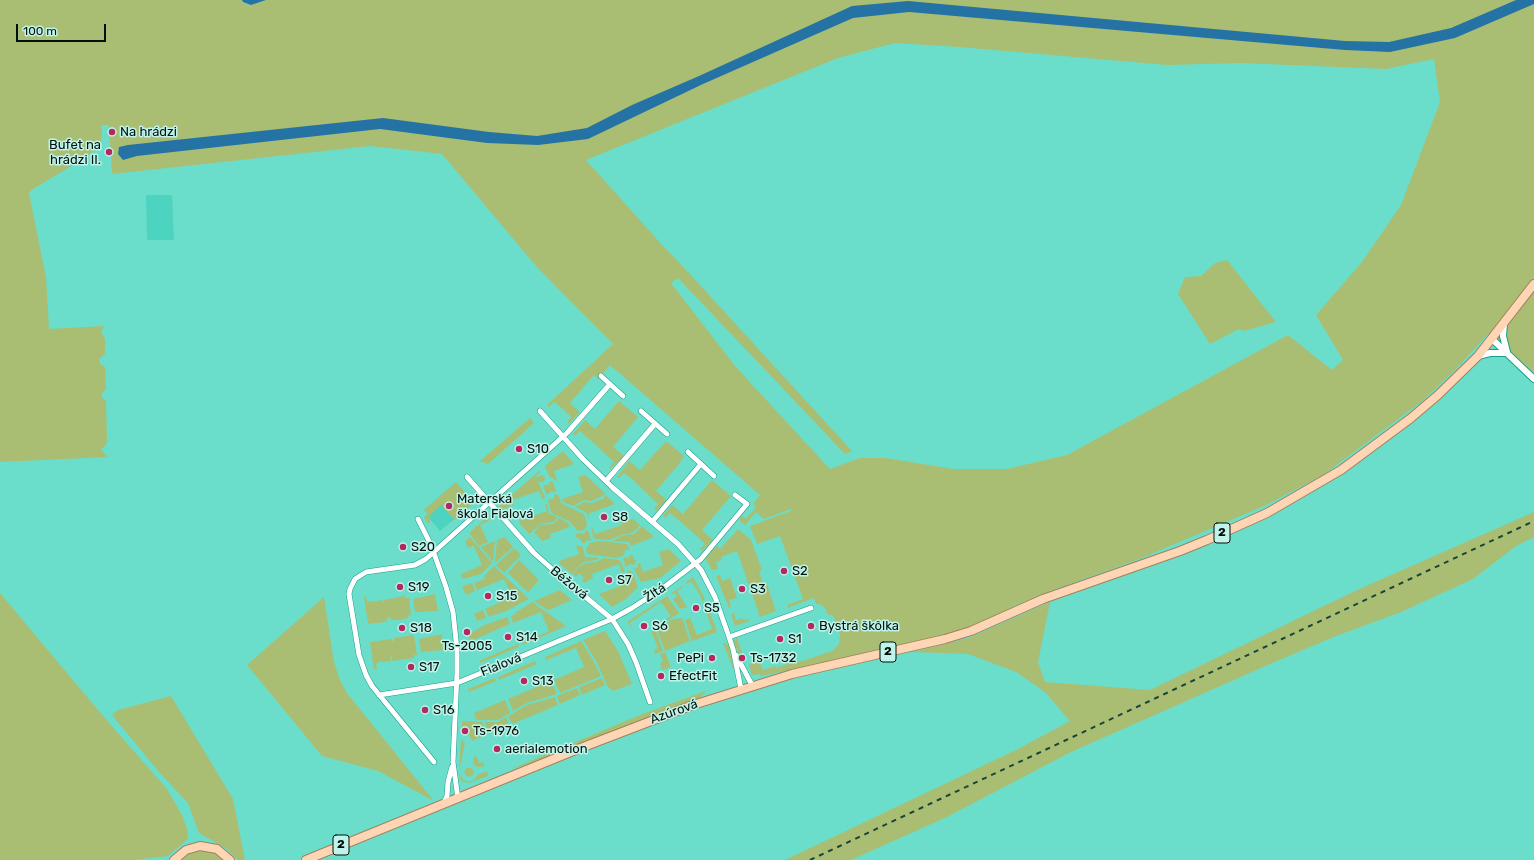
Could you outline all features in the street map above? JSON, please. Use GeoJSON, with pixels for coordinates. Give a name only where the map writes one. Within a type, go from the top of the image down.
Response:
{"type":"FeatureCollection","features":[{"type":"Feature","properties":{"kind":"main road","name":"2"},"geometry":{"type":"LineString","coordinates":[[1478,356],[1534,284]]}},
{"type":"Feature","properties":{"kind":"main road","name":"Azúrová"},"geometry":{"type":"LineString","coordinates":[[306,860],[693,704],[792,674],[945,638],[983,627],[1044,599],[1207,540],[1268,513],[1341,470],[1395,431],[1438,396],[1478,356]]}},
{"type":"Feature","properties":{"kind":"main road"},"geometry":{"type":"LineString","coordinates":[[173,860],[186,850],[200,846],[217,850],[230,860]]}},
{"type":"Feature","properties":{"kind":"street"},"geometry":{"type":"LineString","coordinates":[[1504,324],[1503,343],[1507,353]]}},
{"type":"Feature","properties":{"kind":"street"},"geometry":{"type":"LineString","coordinates":[[1492,339],[1534,379]]}},
{"type":"Feature","properties":{"kind":"street"},"geometry":{"type":"LineString","coordinates":[[1478,356],[1490,353],[1507,353]]}},
{"type":"Feature","properties":{"kind":"street"},"geometry":{"type":"LineString","coordinates":[[601,376],[623,396]]}},
{"type":"Feature","properties":{"kind":"street"},"geometry":{"type":"LineString","coordinates":[[434,762],[379,695],[366,675],[359,655],[349,594],[350,589],[355,579],[366,572],[415,565],[426,559],[563,436],[610,384]]}},
{"type":"Feature","properties":{"kind":"street"},"geometry":{"type":"LineString","coordinates":[[540,410],[583,459],[678,544],[701,570],[715,597],[733,649],[740,689]]}},
{"type":"Feature","properties":{"kind":"street"},"geometry":{"type":"LineString","coordinates":[[641,411],[667,434]]}},
{"type":"Feature","properties":{"kind":"street"},"geometry":{"type":"LineString","coordinates":[[606,481],[655,424]]}},
{"type":"Feature","properties":{"kind":"street"},"geometry":{"type":"LineString","coordinates":[[688,452],[714,476]]}},
{"type":"Feature","properties":{"kind":"street"},"geometry":{"type":"LineString","coordinates":[[652,522],[701,464]]}},
{"type":"Feature","properties":{"kind":"street","name":"Béžová"},"geometry":{"type":"LineString","coordinates":[[466,476],[534,553],[612,619],[625,638],[633,655],[650,702]]}},
{"type":"Feature","properties":{"kind":"street","name":"Žltá"},"geometry":{"type":"LineString","coordinates":[[612,619],[663,588],[701,559],[747,504],[735,495]]}},
{"type":"Feature","properties":{"kind":"street"},"geometry":{"type":"LineString","coordinates":[[418,519],[433,552],[446,587],[453,612],[457,650],[454,762],[458,799]]}},
{"type":"Feature","properties":{"kind":"street"},"geometry":{"type":"LineString","coordinates":[[729,637],[811,608]]}},
{"type":"Feature","properties":{"kind":"street","name":"Fialová"},"geometry":{"type":"LineString","coordinates":[[379,695],[457,683],[612,619]]}},
{"type":"Feature","properties":{"kind":"street"},"geometry":{"type":"LineString","coordinates":[[733,649],[752,686]]}},
{"type":"Feature","properties":{"kind":"street"},"geometry":{"type":"LineString","coordinates":[[443,805],[447,796],[448,782],[454,762]]}},
{"type":"Feature","properties":{"kind":"shaded area"},"geometry":{"type":"Polygon","coordinates":[[[0,0],[242,0],[243,3],[251,5],[266,0],[1534,0],[1534,374],[1488,334],[1456,369],[1421,402],[1323,475],[1264,506],[1142,558],[1053,590],[1014,606],[970,629],[874,652],[761,676],[760,674],[752,675],[749,665],[759,661],[763,670],[775,666],[776,668],[798,660],[799,662],[832,651],[839,644],[840,635],[833,615],[828,615],[822,605],[816,604],[814,598],[790,607],[789,609],[787,605],[803,599],[780,536],[757,544],[750,526],[791,511],[791,509],[764,519],[756,512],[745,525],[739,520],[742,516],[746,519],[756,507],[753,504],[760,495],[610,365],[598,379],[594,375],[570,403],[580,412],[569,424],[567,422],[571,417],[563,409],[554,402],[549,407],[547,405],[613,344],[536,266],[442,154],[370,146],[112,174],[109,125],[101,125],[101,146],[29,193],[46,277],[49,329],[104,326],[101,332],[105,339],[105,354],[99,359],[100,364],[105,367],[106,389],[102,393],[102,398],[106,400],[107,442],[101,449],[107,457],[0,462],[0,0]],[[895,43],[838,58],[586,160],[852,451],[845,454],[678,278],[671,283],[735,366],[830,469],[860,458],[886,458],[953,469],[1007,469],[1067,455],[1288,335],[1332,370],[1343,360],[1316,315],[1362,262],[1401,205],[1440,102],[1434,59],[1386,69],[1241,63],[1167,65],[895,43]]]}},
{"type":"Feature","properties":{"kind":"shaded area"},"geometry":{"type":"Polygon","coordinates":[[[146,195],[172,195],[174,240],[147,240],[146,195]]]}},
{"type":"Feature","properties":{"kind":"shaded area"},"geometry":{"type":"Polygon","coordinates":[[[1227,260],[1276,322],[1244,331],[1239,329],[1210,344],[1178,294],[1185,277],[1201,276],[1215,263],[1227,260]]]}},
{"type":"Feature","properties":{"kind":"shaded area"},"geometry":{"type":"Polygon","coordinates":[[[619,401],[638,417],[613,447],[624,456],[610,469],[609,468],[614,462],[580,431],[575,436],[573,434],[585,420],[595,429],[619,401]]]}},
{"type":"Feature","properties":{"kind":"shaded area"},"geometry":{"type":"Polygon","coordinates":[[[530,418],[534,423],[488,464],[479,462],[530,418]]]}},
{"type":"Feature","properties":{"kind":"shaded area"},"geometry":{"type":"Polygon","coordinates":[[[666,441],[684,456],[656,491],[667,500],[656,511],[654,509],[658,504],[633,480],[624,473],[619,478],[617,477],[629,461],[640,470],[666,441]]]}},
{"type":"Feature","properties":{"kind":"shaded area"},"geometry":{"type":"Polygon","coordinates":[[[563,451],[574,464],[554,471],[557,481],[549,476],[545,466],[563,451]]]}},
{"type":"Feature","properties":{"kind":"shaded area"},"geometry":{"type":"Polygon","coordinates":[[[539,471],[540,472],[534,478],[542,475],[545,478],[544,482],[538,482],[545,497],[543,500],[539,491],[512,500],[514,505],[500,510],[498,507],[539,471]]]}},
{"type":"Feature","properties":{"kind":"shaded area"},"geometry":{"type":"Polygon","coordinates":[[[585,475],[605,493],[603,496],[591,501],[584,500],[573,506],[563,502],[562,499],[583,492],[578,477],[585,475]]]}},
{"type":"Feature","properties":{"kind":"shaded area"},"geometry":{"type":"Polygon","coordinates":[[[712,480],[731,496],[702,530],[713,540],[702,551],[700,549],[705,544],[688,528],[670,513],[665,518],[663,516],[672,505],[683,514],[712,480]]]}},
{"type":"Feature","properties":{"kind":"shaded area"},"geometry":{"type":"Polygon","coordinates":[[[552,481],[556,491],[550,491],[549,494],[546,494],[543,485],[548,485],[552,481]]]}},
{"type":"Feature","properties":{"kind":"shaded area","name":"Materská škola Fialová"},"geometry":{"type":"Polygon","coordinates":[[[456,482],[474,503],[440,531],[426,515],[428,514],[424,510],[456,482]]]}},
{"type":"Feature","properties":{"kind":"shaded area","name":"Materská škola Fialová"},"geometry":{"type":"Polygon","coordinates":[[[456,482],[474,503],[455,520],[441,505],[428,517],[431,520],[428,524],[424,517],[428,514],[424,510],[456,482]]]}},
{"type":"Feature","properties":{"kind":"shaded area"},"geometry":{"type":"Polygon","coordinates":[[[555,494],[558,495],[562,504],[584,514],[587,524],[586,528],[581,531],[577,530],[569,521],[551,513],[548,501],[549,499],[553,499],[555,494]]]}},
{"type":"Feature","properties":{"kind":"shaded area"},"geometry":{"type":"Polygon","coordinates":[[[606,495],[615,504],[588,514],[589,520],[586,512],[575,507],[584,502],[592,503],[603,499],[606,495]]]}},
{"type":"Feature","properties":{"kind":"shaded area"},"geometry":{"type":"Polygon","coordinates":[[[547,504],[549,514],[558,517],[553,522],[541,524],[529,534],[519,521],[547,511],[545,505],[547,504]]]}},
{"type":"Feature","properties":{"kind":"shaded area"},"geometry":{"type":"Polygon","coordinates":[[[1534,512],[1534,537],[1516,546],[1473,579],[1401,612],[1336,636],[1270,664],[1069,753],[947,817],[851,860],[785,860],[1018,749],[1070,721],[1045,692],[1016,672],[968,654],[912,652],[969,638],[1050,602],[1038,662],[1045,682],[1150,690],[1357,590],[1534,512]]]}},
{"type":"Feature","properties":{"kind":"shaded area"},"geometry":{"type":"Polygon","coordinates":[[[487,517],[490,520],[480,525],[488,542],[479,546],[469,533],[487,517]]]}},
{"type":"Feature","properties":{"kind":"shaded area"},"geometry":{"type":"Polygon","coordinates":[[[559,518],[568,523],[570,527],[550,534],[551,538],[542,541],[534,532],[541,525],[553,524],[559,518]]]}},
{"type":"Feature","properties":{"kind":"shaded area"},"geometry":{"type":"Polygon","coordinates":[[[633,519],[640,525],[636,530],[629,534],[620,535],[610,540],[595,539],[593,537],[591,525],[595,534],[622,525],[621,522],[633,519]]]}},
{"type":"Feature","properties":{"kind":"shaded area"},"geometry":{"type":"Polygon","coordinates":[[[642,526],[654,537],[631,546],[629,542],[613,541],[621,536],[634,534],[642,526]]]}},
{"type":"Feature","properties":{"kind":"shaded area"},"geometry":{"type":"Polygon","coordinates":[[[738,529],[751,540],[762,570],[759,572],[764,585],[767,584],[776,611],[760,617],[737,551],[721,557],[722,560],[716,562],[718,569],[712,570],[705,558],[717,546],[720,549],[738,529]]]}},
{"type":"Feature","properties":{"kind":"shaded area"},"geometry":{"type":"Polygon","coordinates":[[[586,530],[589,532],[591,540],[586,540],[585,543],[582,543],[581,540],[575,536],[577,533],[584,534],[586,530]]]}},
{"type":"Feature","properties":{"kind":"shaded area"},"geometry":{"type":"Polygon","coordinates":[[[470,537],[492,563],[481,574],[463,579],[461,574],[482,565],[474,546],[468,548],[465,541],[470,537]]]}},
{"type":"Feature","properties":{"kind":"shaded area"},"geometry":{"type":"Polygon","coordinates":[[[505,537],[513,547],[495,563],[497,540],[505,537]]]}},
{"type":"Feature","properties":{"kind":"shaded area"},"geometry":{"type":"Polygon","coordinates":[[[495,541],[493,562],[481,547],[495,541]]]}},
{"type":"Feature","properties":{"kind":"shaded area"},"geometry":{"type":"Polygon","coordinates":[[[602,541],[627,544],[630,550],[625,550],[624,555],[617,558],[587,554],[586,549],[590,543],[602,541]]]}},
{"type":"Feature","properties":{"kind":"shaded area"},"geometry":{"type":"Polygon","coordinates":[[[576,545],[583,547],[585,557],[600,558],[584,562],[572,574],[560,564],[559,561],[579,554],[576,545]]]}},
{"type":"Feature","properties":{"kind":"shaded area"},"geometry":{"type":"Polygon","coordinates":[[[514,548],[521,555],[504,573],[496,565],[514,548]]]}},
{"type":"Feature","properties":{"kind":"shaded area"},"geometry":{"type":"Polygon","coordinates":[[[669,549],[681,561],[660,578],[641,582],[634,569],[638,567],[638,564],[640,563],[643,572],[663,565],[659,552],[669,549]]]}},
{"type":"Feature","properties":{"kind":"shaded area"},"geometry":{"type":"Polygon","coordinates":[[[630,555],[634,556],[636,561],[635,564],[630,564],[626,567],[623,559],[625,557],[628,559],[630,555]]]}},
{"type":"Feature","properties":{"kind":"shaded area"},"geometry":{"type":"Polygon","coordinates":[[[604,558],[620,560],[625,572],[622,573],[619,564],[592,574],[593,578],[584,583],[582,581],[584,578],[579,573],[576,577],[573,574],[579,567],[586,563],[597,562],[604,558]]]}},
{"type":"Feature","properties":{"kind":"shaded area"},"geometry":{"type":"Polygon","coordinates":[[[519,560],[539,580],[528,592],[508,573],[519,560]]]}},
{"type":"Feature","properties":{"kind":"shaded area"},"geometry":{"type":"Polygon","coordinates":[[[494,566],[529,599],[506,611],[489,617],[485,609],[512,597],[504,579],[477,590],[474,583],[485,579],[484,576],[494,566]]]}},
{"type":"Feature","properties":{"kind":"shaded area"},"geometry":{"type":"Polygon","coordinates":[[[629,570],[633,573],[637,588],[626,599],[612,607],[599,594],[626,584],[623,575],[629,570]]]}},
{"type":"Feature","properties":{"kind":"shaded area"},"geometry":{"type":"Polygon","coordinates":[[[720,575],[722,581],[730,578],[737,598],[729,600],[731,607],[729,608],[716,576],[720,575]]]}},
{"type":"Feature","properties":{"kind":"shaded area"},"geometry":{"type":"Polygon","coordinates":[[[693,577],[705,600],[702,601],[691,581],[687,584],[686,582],[693,577]]]}},
{"type":"Feature","properties":{"kind":"shaded area"},"geometry":{"type":"Polygon","coordinates":[[[472,583],[475,591],[466,595],[462,586],[472,583]]]}},
{"type":"Feature","properties":{"kind":"shaded area"},"geometry":{"type":"Polygon","coordinates":[[[682,586],[683,587],[677,591],[687,607],[680,609],[673,599],[677,597],[675,593],[670,594],[682,586]]]}},
{"type":"Feature","properties":{"kind":"shaded area"},"geometry":{"type":"Polygon","coordinates":[[[560,590],[572,600],[549,610],[534,601],[560,590]]]}},
{"type":"Feature","properties":{"kind":"shaded area"},"geometry":{"type":"Polygon","coordinates":[[[0,593],[104,717],[167,789],[182,815],[187,828],[188,839],[168,856],[134,860],[0,860],[0,593]]]}},
{"type":"Feature","properties":{"kind":"shaded area"},"geometry":{"type":"Polygon","coordinates":[[[435,594],[438,611],[415,612],[413,599],[435,594]]]}},
{"type":"Feature","properties":{"kind":"shaded area"},"geometry":{"type":"Polygon","coordinates":[[[364,596],[366,596],[367,601],[382,600],[384,603],[383,600],[405,596],[405,598],[409,598],[411,615],[408,616],[408,618],[398,620],[391,620],[390,617],[387,618],[387,621],[385,622],[368,624],[364,596]]]}},
{"type":"Feature","properties":{"kind":"shaded area"},"geometry":{"type":"Polygon","coordinates":[[[667,596],[679,613],[655,629],[652,629],[671,616],[661,602],[630,623],[634,630],[627,622],[667,596]]]}},
{"type":"Feature","properties":{"kind":"shaded area"},"geometry":{"type":"Polygon","coordinates":[[[324,597],[334,662],[340,680],[347,693],[434,801],[378,771],[322,756],[247,665],[324,597]]]}},
{"type":"Feature","properties":{"kind":"shaded area"},"geometry":{"type":"Polygon","coordinates":[[[532,602],[566,626],[523,645],[522,643],[549,631],[541,612],[513,623],[511,616],[532,602]]]}},
{"type":"Feature","properties":{"kind":"shaded area"},"geometry":{"type":"Polygon","coordinates":[[[706,602],[717,632],[692,641],[685,620],[690,618],[697,635],[712,629],[703,603],[706,602]]]}},
{"type":"Feature","properties":{"kind":"shaded area"},"geometry":{"type":"Polygon","coordinates":[[[483,610],[486,618],[477,621],[474,614],[483,610]]]}},
{"type":"Feature","properties":{"kind":"shaded area"},"geometry":{"type":"Polygon","coordinates":[[[734,613],[736,620],[742,618],[743,620],[749,619],[749,621],[735,626],[731,614],[734,613]]]}},
{"type":"Feature","properties":{"kind":"shaded area"},"geometry":{"type":"Polygon","coordinates":[[[507,617],[510,624],[471,641],[468,635],[482,626],[507,617]]]}},
{"type":"Feature","properties":{"kind":"shaded area"},"geometry":{"type":"Polygon","coordinates":[[[682,618],[690,641],[665,651],[657,630],[673,619],[682,618]]]}},
{"type":"Feature","properties":{"kind":"shaded area"},"geometry":{"type":"Polygon","coordinates":[[[605,631],[618,651],[632,684],[613,691],[608,687],[596,661],[583,640],[605,631]]]}},
{"type":"Feature","properties":{"kind":"shaded area"},"geometry":{"type":"Polygon","coordinates":[[[651,631],[656,631],[663,651],[655,654],[654,650],[658,648],[651,631]]]}},
{"type":"Feature","properties":{"kind":"shaded area"},"geometry":{"type":"Polygon","coordinates":[[[442,634],[443,650],[421,652],[419,639],[442,634]]]}},
{"type":"Feature","properties":{"kind":"shaded area"},"geometry":{"type":"Polygon","coordinates":[[[414,635],[417,655],[414,655],[414,658],[392,661],[392,657],[390,656],[391,661],[379,662],[376,664],[377,669],[374,670],[370,642],[392,639],[394,642],[394,638],[414,635]]]}},
{"type":"Feature","properties":{"kind":"shaded area"},"geometry":{"type":"Polygon","coordinates":[[[737,638],[743,655],[740,656],[734,643],[735,639],[737,638]]]}},
{"type":"Feature","properties":{"kind":"shaded area"},"geometry":{"type":"Polygon","coordinates":[[[581,641],[601,676],[560,693],[554,680],[584,667],[576,648],[546,660],[545,657],[581,641]]]}},
{"type":"Feature","properties":{"kind":"shaded area"},"geometry":{"type":"Polygon","coordinates":[[[723,643],[726,643],[729,646],[734,671],[723,643]]]}},
{"type":"Feature","properties":{"kind":"shaded area"},"geometry":{"type":"Polygon","coordinates":[[[518,644],[519,647],[480,663],[479,661],[518,644]]]}},
{"type":"Feature","properties":{"kind":"shaded area"},"geometry":{"type":"Polygon","coordinates":[[[665,652],[671,667],[662,670],[660,663],[663,661],[660,654],[665,652]]]}},
{"type":"Feature","properties":{"kind":"shaded area"},"geometry":{"type":"Polygon","coordinates":[[[535,661],[537,664],[499,680],[498,677],[535,661]]]}},
{"type":"Feature","properties":{"kind":"shaded area"},"geometry":{"type":"Polygon","coordinates":[[[495,678],[496,681],[469,692],[468,689],[495,678]]]}},
{"type":"Feature","properties":{"kind":"shaded area"},"geometry":{"type":"Polygon","coordinates":[[[602,678],[605,685],[582,695],[579,687],[602,678]]]}},
{"type":"Feature","properties":{"kind":"shaded area"},"geometry":{"type":"Polygon","coordinates":[[[551,681],[557,694],[527,703],[513,711],[508,699],[551,681]]]}},
{"type":"Feature","properties":{"kind":"shaded area"},"geometry":{"type":"Polygon","coordinates":[[[577,688],[580,695],[560,704],[557,696],[577,688]]]}},
{"type":"Feature","properties":{"kind":"shaded area"},"geometry":{"type":"Polygon","coordinates":[[[706,691],[700,698],[539,761],[511,769],[640,715],[706,691]]]}},
{"type":"Feature","properties":{"kind":"shaded area"},"geometry":{"type":"Polygon","coordinates":[[[171,696],[233,799],[245,860],[238,860],[227,849],[199,833],[188,803],[159,772],[112,715],[118,710],[171,696]]]}},
{"type":"Feature","properties":{"kind":"shaded area"},"geometry":{"type":"Polygon","coordinates":[[[555,697],[558,705],[512,724],[508,716],[527,705],[555,697]]]}},
{"type":"Feature","properties":{"kind":"shaded area"},"geometry":{"type":"Polygon","coordinates":[[[505,700],[510,713],[498,720],[476,720],[474,713],[505,700]]]}},
{"type":"Feature","properties":{"kind":"shaded area"},"geometry":{"type":"Polygon","coordinates":[[[506,717],[509,725],[489,734],[485,722],[498,722],[506,717]]]}},
{"type":"Feature","properties":{"kind":"shaded area"},"geometry":{"type":"Polygon","coordinates":[[[462,721],[482,722],[487,734],[472,741],[468,734],[469,729],[462,728],[462,721]]]}},
{"type":"Feature","properties":{"kind":"shaded area"},"geometry":{"type":"Polygon","coordinates":[[[461,739],[465,743],[459,771],[461,739]]]}},
{"type":"Feature","properties":{"kind":"shaded area"},"geometry":{"type":"Polygon","coordinates":[[[476,755],[479,763],[483,762],[485,766],[478,767],[474,765],[473,759],[476,755]]]}},
{"type":"Feature","properties":{"kind":"shaded area"},"geometry":{"type":"Polygon","coordinates":[[[469,767],[474,772],[469,777],[464,772],[469,767]]]}},
{"type":"Feature","properties":{"kind":"shaded area"},"geometry":{"type":"Polygon","coordinates":[[[487,771],[488,776],[468,783],[461,781],[459,772],[461,777],[466,781],[472,781],[479,774],[487,771]]]}},
{"type":"Feature","properties":{"kind":"shaded area"},"geometry":{"type":"Polygon","coordinates":[[[201,851],[212,852],[225,860],[180,860],[191,853],[201,851]]]}},
{"type":"Feature","properties":{"kind":"water"},"geometry":{"type":"Polygon","coordinates":[[[242,0],[266,0],[251,5],[243,2],[242,0]]]}},
{"type":"Feature","properties":{"kind":"water"},"geometry":{"type":"Polygon","coordinates":[[[1516,0],[1534,0],[1534,4],[1455,38],[1390,52],[1345,50],[909,12],[853,18],[703,84],[588,139],[538,145],[487,143],[380,129],[137,156],[123,160],[118,154],[119,147],[128,145],[383,118],[489,132],[537,136],[587,128],[632,105],[852,6],[908,1],[1345,41],[1389,42],[1451,28],[1516,0]]]}},
{"type":"Feature","properties":{"kind":"railway"},"geometry":{"type":"LineString","coordinates":[[810,860],[1534,521]]}},
{"type":"Feature","properties":{"kind":"place","name":"Na hrádzi"},"geometry":{"type":"Point","coordinates":[112,132]}},
{"type":"Feature","properties":{"kind":"place","name":"Bufet na hrádzi II."},"geometry":{"type":"Point","coordinates":[109,152]}},
{"type":"Feature","properties":{"kind":"place","name":"S10"},"geometry":{"type":"Point","coordinates":[519,449]}},
{"type":"Feature","properties":{"kind":"place","name":"Materská škola Fialová"},"geometry":{"type":"Point","coordinates":[449,506]}},
{"type":"Feature","properties":{"kind":"place","name":"S8"},"geometry":{"type":"Point","coordinates":[604,517]}},
{"type":"Feature","properties":{"kind":"place","name":"S20"},"geometry":{"type":"Point","coordinates":[403,547]}},
{"type":"Feature","properties":{"kind":"place","name":"S2"},"geometry":{"type":"Point","coordinates":[784,571]}},
{"type":"Feature","properties":{"kind":"place","name":"S7"},"geometry":{"type":"Point","coordinates":[609,580]}},
{"type":"Feature","properties":{"kind":"place","name":"S19"},"geometry":{"type":"Point","coordinates":[400,587]}},
{"type":"Feature","properties":{"kind":"place","name":"S3"},"geometry":{"type":"Point","coordinates":[742,589]}},
{"type":"Feature","properties":{"kind":"place","name":"S15"},"geometry":{"type":"Point","coordinates":[488,596]}},
{"type":"Feature","properties":{"kind":"place","name":"S5"},"geometry":{"type":"Point","coordinates":[696,608]}},
{"type":"Feature","properties":{"kind":"place","name":"S6"},"geometry":{"type":"Point","coordinates":[644,626]}},
{"type":"Feature","properties":{"kind":"place","name":"Bystrá škôlka"},"geometry":{"type":"Point","coordinates":[811,626]}},
{"type":"Feature","properties":{"kind":"place","name":"S18"},"geometry":{"type":"Point","coordinates":[402,628]}},
{"type":"Feature","properties":{"kind":"place","name":"Ts-2005"},"geometry":{"type":"Point","coordinates":[467,632]}},
{"type":"Feature","properties":{"kind":"place","name":"S14"},"geometry":{"type":"Point","coordinates":[508,637]}},
{"type":"Feature","properties":{"kind":"place","name":"S1"},"geometry":{"type":"Point","coordinates":[780,639]}},
{"type":"Feature","properties":{"kind":"place","name":"PePi"},"geometry":{"type":"Point","coordinates":[712,658]}},
{"type":"Feature","properties":{"kind":"place","name":"Ts-1732"},"geometry":{"type":"Point","coordinates":[742,658]}},
{"type":"Feature","properties":{"kind":"place","name":"S17"},"geometry":{"type":"Point","coordinates":[411,667]}},
{"type":"Feature","properties":{"kind":"place","name":"EfectFit"},"geometry":{"type":"Point","coordinates":[661,676]}},
{"type":"Feature","properties":{"kind":"place","name":"S13"},"geometry":{"type":"Point","coordinates":[524,681]}},
{"type":"Feature","properties":{"kind":"place","name":"S16"},"geometry":{"type":"Point","coordinates":[425,710]}},
{"type":"Feature","properties":{"kind":"place","name":"Ts-1976"},"geometry":{"type":"Point","coordinates":[465,731]}},
{"type":"Feature","properties":{"kind":"place","name":"aerialemotion"},"geometry":{"type":"Point","coordinates":[497,749]}}]}
